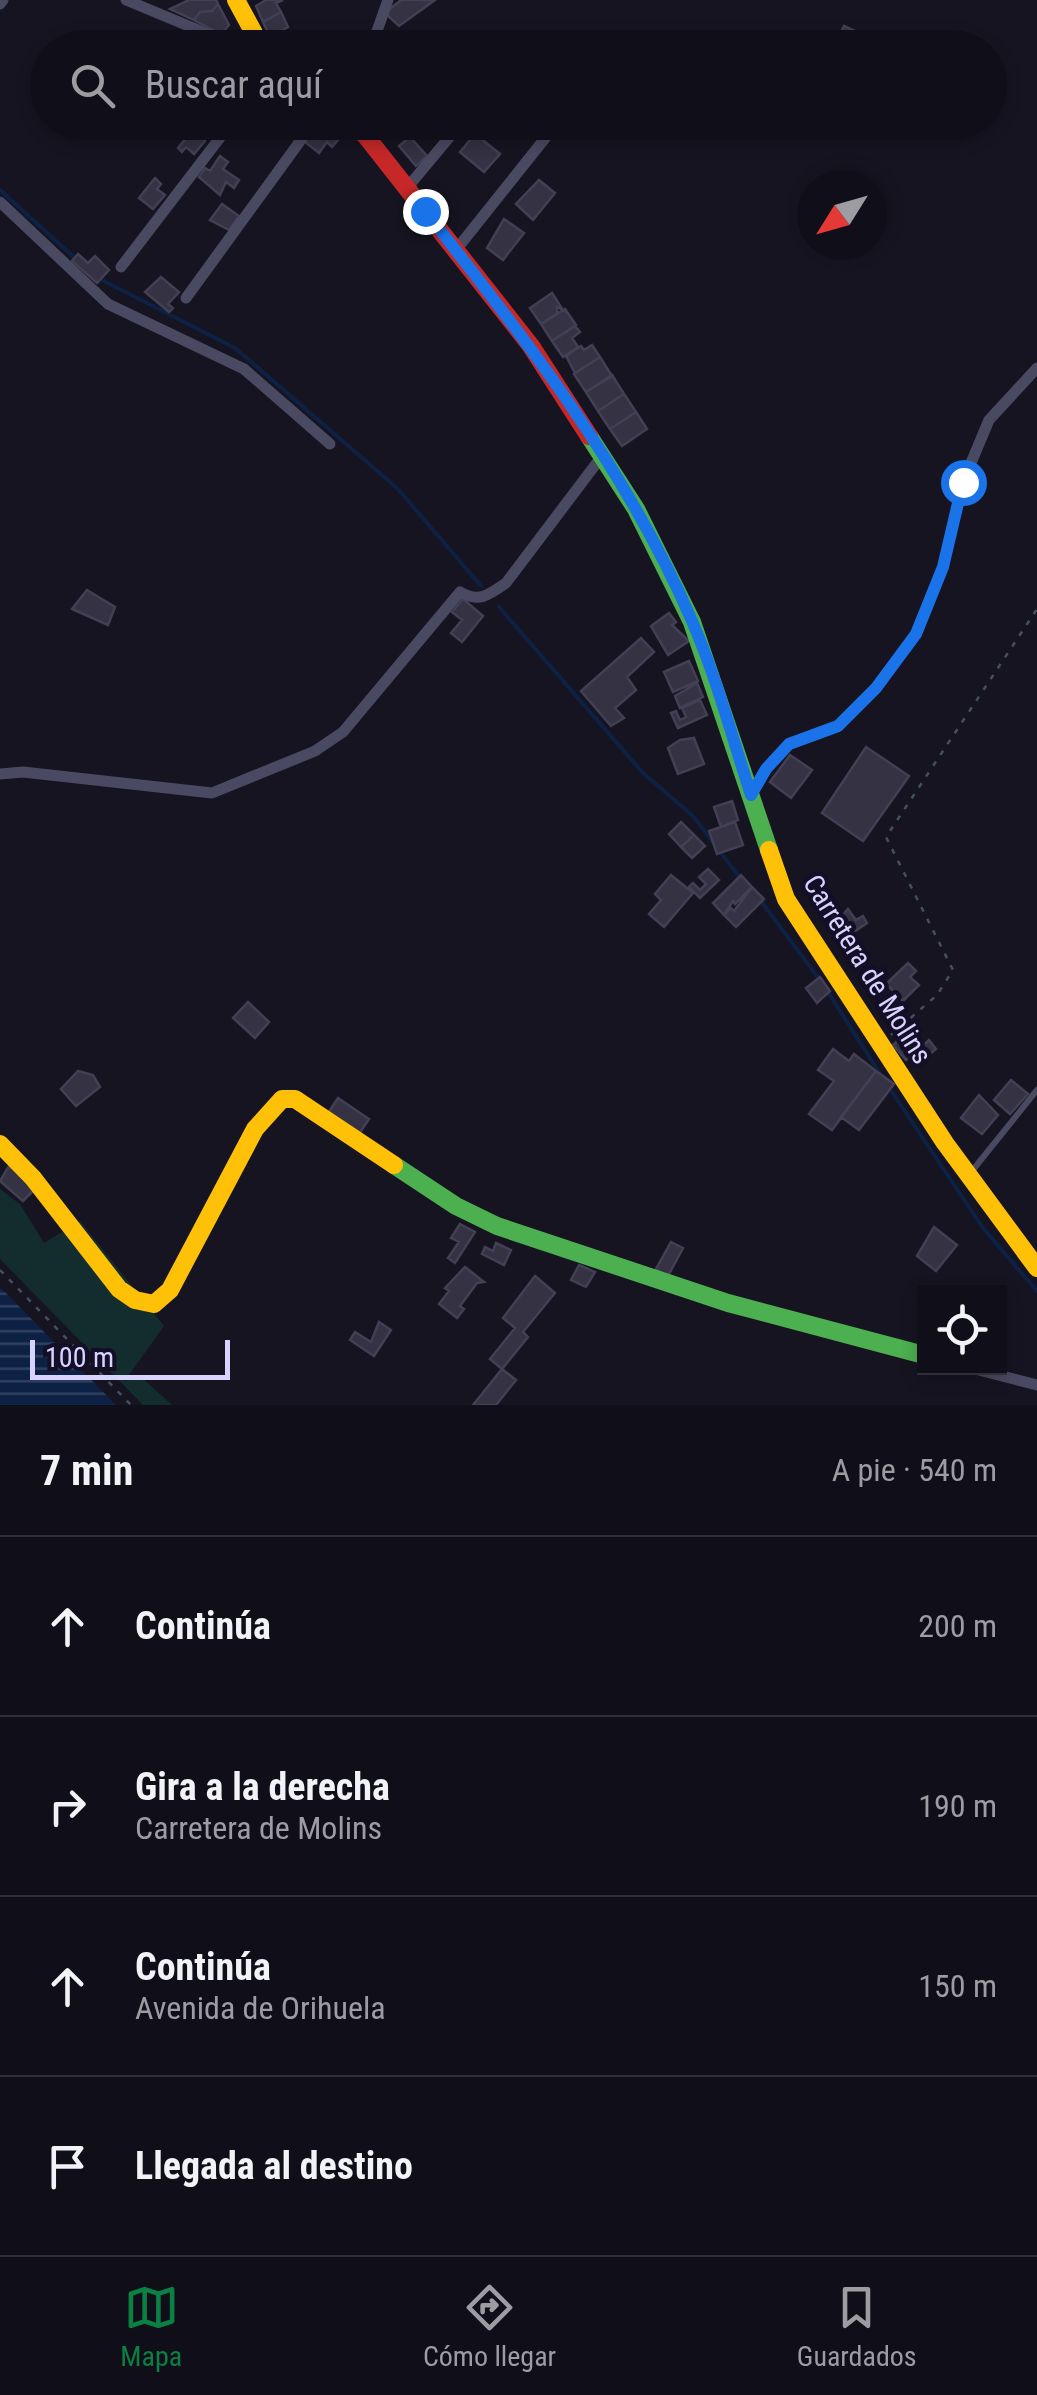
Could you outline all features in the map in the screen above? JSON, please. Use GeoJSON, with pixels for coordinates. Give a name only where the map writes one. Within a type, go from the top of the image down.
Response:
{"type":"FeatureCollection","features":[{"type":"Feature","properties":{"kind":"street"},"geometry":{"type":"LineString","coordinates":[[126,0],[198,30]]}},
{"type":"Feature","properties":{"kind":"street"},"geometry":{"type":"LineString","coordinates":[[236,0],[251,30]]}},
{"type":"Feature","properties":{"kind":"street"},"geometry":{"type":"LineString","coordinates":[[377,30],[388,0]]}},
{"type":"Feature","properties":{"kind":"street"},"geometry":{"type":"LineString","coordinates":[[121,267],[218,140]]}},
{"type":"Feature","properties":{"kind":"street"},"geometry":{"type":"LineString","coordinates":[[186,298],[301,140]]}},
{"type":"Feature","properties":{"kind":"street","name":"Carretera de Molins"},"geometry":{"type":"LineString","coordinates":[[365,140],[531,346],[636,509],[692,622],[786,899],[968,1176],[1037,1268]]}},
{"type":"Feature","properties":{"kind":"street"},"geometry":{"type":"LineString","coordinates":[[407,188],[447,140]]}},
{"type":"Feature","properties":{"kind":"street"},"geometry":{"type":"LineString","coordinates":[[456,250],[544,140]]}},
{"type":"Feature","properties":{"kind":"street"},"geometry":{"type":"LineString","coordinates":[[0,202],[108,304],[244,369],[330,444]]}},
{"type":"Feature","properties":{"kind":"street"},"geometry":{"type":"LineString","coordinates":[[751,795],[766,769],[789,744],[838,726],[876,688],[916,634],[943,567],[963,482],[989,420],[1037,368]]}},
{"type":"Feature","properties":{"kind":"street"},"geometry":{"type":"LineString","coordinates":[[0,774],[22,772],[212,793],[315,751],[343,732],[460,592],[472,599],[486,598],[506,583],[602,456]]}},
{"type":"Feature","properties":{"kind":"street"},"geometry":{"type":"LineString","coordinates":[[0,1144],[58,1205],[121,1291],[139,1302],[154,1304],[170,1290],[255,1129],[282,1098],[295,1099],[456,1206],[497,1226],[728,1303],[917,1353]]}},
{"type":"Feature","properties":{"kind":"street"},"geometry":{"type":"LineString","coordinates":[[998,1375],[1037,1385]]}},
{"type":"Feature","properties":{"kind":"lane"},"geometry":{"type":"LineString","coordinates":[[968,1176],[1037,1090]]}},
{"type":"Feature","properties":{"kind":"path"},"geometry":{"type":"LineString","coordinates":[[882,1042],[936,995],[953,970],[886,837],[1037,609]]}},
{"type":"Feature","properties":{"kind":"path"},"geometry":{"type":"LineString","coordinates":[[0,1270],[130,1405]]}},
{"type":"Feature","properties":{"kind":"green space"},"geometry":{"type":"Polygon","coordinates":[[[0,1189],[20,1204],[44,1243],[80,1221],[164,1326],[124,1382],[139,1375],[172,1405],[143,1405],[0,1259],[0,1189]]]}},
{"type":"Feature","properties":{"kind":"water"},"geometry":{"type":"Polygon","coordinates":[[[0,1287],[116,1405],[0,1405],[0,1287]]]}},
{"type":"Feature","properties":{"kind":"building"},"geometry":{"type":"Polygon","coordinates":[[[189,0],[216,0],[218,4],[212,11],[200,12],[194,20],[170,9],[189,0]]]}},
{"type":"Feature","properties":{"kind":"building"},"geometry":{"type":"Polygon","coordinates":[[[266,0],[283,0],[276,3],[281,12],[263,22],[256,6],[266,0]]]}},
{"type":"Feature","properties":{"kind":"building"},"geometry":{"type":"Polygon","coordinates":[[[401,0],[435,0],[399,26],[385,13],[401,0]]]}},
{"type":"Feature","properties":{"kind":"building"},"geometry":{"type":"Polygon","coordinates":[[[218,4],[229,25],[225,30],[213,30],[194,20],[200,12],[212,11],[218,4]]]}},
{"type":"Feature","properties":{"kind":"building"},"geometry":{"type":"Polygon","coordinates":[[[281,12],[288,27],[267,30],[263,22],[281,12]]]}},
{"type":"Feature","properties":{"kind":"building"},"geometry":{"type":"Polygon","coordinates":[[[185,140],[205,141],[194,154],[186,147],[182,152],[178,148],[185,140]]]}},
{"type":"Feature","properties":{"kind":"building"},"geometry":{"type":"Polygon","coordinates":[[[338,140],[332,147],[327,142],[319,153],[305,142],[338,140]]]}},
{"type":"Feature","properties":{"kind":"building"},"geometry":{"type":"Polygon","coordinates":[[[413,140],[427,156],[416,166],[399,146],[413,140]]]}},
{"type":"Feature","properties":{"kind":"building"},"geometry":{"type":"Polygon","coordinates":[[[470,140],[482,140],[500,154],[484,172],[460,152],[470,140]]]}},
{"type":"Feature","properties":{"kind":"building"},"geometry":{"type":"Polygon","coordinates":[[[220,156],[228,162],[223,169],[239,180],[234,188],[226,182],[220,195],[199,177],[205,168],[210,171],[220,156]]]}},
{"type":"Feature","properties":{"kind":"building"},"geometry":{"type":"Polygon","coordinates":[[[155,178],[161,184],[157,189],[165,195],[153,209],[139,198],[155,178]]]}},
{"type":"Feature","properties":{"kind":"building"},"geometry":{"type":"Polygon","coordinates":[[[539,180],[555,193],[533,220],[516,204],[539,180]]]}},
{"type":"Feature","properties":{"kind":"building"},"geometry":{"type":"Polygon","coordinates":[[[222,204],[239,216],[229,230],[210,220],[222,204]]]}},
{"type":"Feature","properties":{"kind":"building"},"geometry":{"type":"Polygon","coordinates":[[[504,219],[524,233],[503,260],[487,248],[504,219]]]}},
{"type":"Feature","properties":{"kind":"building"},"geometry":{"type":"Polygon","coordinates":[[[78,254],[88,263],[95,256],[109,270],[97,283],[72,261],[78,254]]]}},
{"type":"Feature","properties":{"kind":"building"},"geometry":{"type":"Polygon","coordinates":[[[161,277],[179,292],[168,304],[173,308],[169,312],[145,292],[161,277]]]}},
{"type":"Feature","properties":{"kind":"building"},"geometry":{"type":"Polygon","coordinates":[[[552,293],[563,310],[557,307],[557,314],[541,324],[530,308],[552,293]]]}},
{"type":"Feature","properties":{"kind":"building"},"geometry":{"type":"Polygon","coordinates":[[[565,309],[576,325],[552,341],[541,324],[565,309]]]}},
{"type":"Feature","properties":{"kind":"building"},"geometry":{"type":"Polygon","coordinates":[[[575,326],[580,332],[572,338],[578,347],[563,357],[552,341],[575,326]]]}},
{"type":"Feature","properties":{"kind":"building"},"geometry":{"type":"Polygon","coordinates":[[[592,345],[600,357],[575,373],[566,356],[581,346],[584,350],[592,345]]]}},
{"type":"Feature","properties":{"kind":"building"},"geometry":{"type":"Polygon","coordinates":[[[600,357],[612,376],[586,392],[574,374],[600,357]]]}},
{"type":"Feature","properties":{"kind":"building"},"geometry":{"type":"Polygon","coordinates":[[[612,375],[624,394],[598,411],[586,392],[612,375]]]}},
{"type":"Feature","properties":{"kind":"building"},"geometry":{"type":"Polygon","coordinates":[[[624,394],[636,412],[610,429],[598,411],[624,394]]]}},
{"type":"Feature","properties":{"kind":"building"},"geometry":{"type":"Polygon","coordinates":[[[636,412],[647,429],[622,446],[610,429],[636,412]]]}},
{"type":"Feature","properties":{"kind":"building"},"geometry":{"type":"Polygon","coordinates":[[[87,590],[115,607],[108,625],[72,609],[87,590]]]}},
{"type":"Feature","properties":{"kind":"building"},"geometry":{"type":"Polygon","coordinates":[[[463,599],[483,616],[462,642],[451,633],[462,620],[452,612],[463,599]]]}},
{"type":"Feature","properties":{"kind":"building"},"geometry":{"type":"Polygon","coordinates":[[[669,613],[676,622],[672,625],[689,641],[668,655],[651,626],[669,613]]]}},
{"type":"Feature","properties":{"kind":"building"},"geometry":{"type":"Polygon","coordinates":[[[641,638],[654,652],[627,677],[636,690],[615,708],[624,718],[611,726],[581,691],[641,638]]]}},
{"type":"Feature","properties":{"kind":"building"},"geometry":{"type":"Polygon","coordinates":[[[689,661],[698,681],[673,692],[664,672],[689,661]]]}},
{"type":"Feature","properties":{"kind":"building"},"geometry":{"type":"Polygon","coordinates":[[[697,683],[703,697],[680,708],[675,696],[697,683]]]}},
{"type":"Feature","properties":{"kind":"building"},"geometry":{"type":"Polygon","coordinates":[[[700,700],[707,715],[678,728],[671,713],[676,711],[680,720],[686,717],[682,708],[700,700]]]}},
{"type":"Feature","properties":{"kind":"building"},"geometry":{"type":"Polygon","coordinates":[[[694,738],[704,764],[678,774],[668,748],[680,740],[694,738]]]}},
{"type":"Feature","properties":{"kind":"building"},"geometry":{"type":"Polygon","coordinates":[[[866,747],[909,776],[863,841],[822,813],[866,747]]]}},
{"type":"Feature","properties":{"kind":"building"},"geometry":{"type":"Polygon","coordinates":[[[790,755],[812,770],[791,798],[770,782],[790,755]]]}},
{"type":"Feature","properties":{"kind":"building"},"geometry":{"type":"Polygon","coordinates":[[[732,801],[738,820],[721,827],[714,807],[732,801]]]}},
{"type":"Feature","properties":{"kind":"building"},"geometry":{"type":"Polygon","coordinates":[[[681,822],[694,835],[681,847],[669,834],[681,822]]]}},
{"type":"Feature","properties":{"kind":"building"},"geometry":{"type":"Polygon","coordinates":[[[735,822],[743,845],[717,854],[709,831],[735,822]]]}},
{"type":"Feature","properties":{"kind":"building"},"geometry":{"type":"Polygon","coordinates":[[[694,835],[705,846],[692,858],[681,847],[694,835]]]}},
{"type":"Feature","properties":{"kind":"building"},"geometry":{"type":"Polygon","coordinates":[[[708,869],[719,880],[700,898],[689,887],[693,883],[700,890],[706,884],[699,877],[708,869]]]}},
{"type":"Feature","properties":{"kind":"building"},"geometry":{"type":"Polygon","coordinates":[[[671,875],[693,893],[664,927],[649,914],[661,900],[655,894],[671,875]]]}},
{"type":"Feature","properties":{"kind":"building"},"geometry":{"type":"Polygon","coordinates":[[[741,875],[752,887],[735,904],[733,901],[724,915],[713,903],[741,875]]]}},
{"type":"Feature","properties":{"kind":"building"},"geometry":{"type":"Polygon","coordinates":[[[752,887],[764,899],[736,927],[724,915],[731,908],[734,911],[752,887]]]}},
{"type":"Feature","properties":{"kind":"building"},"geometry":{"type":"Polygon","coordinates":[[[848,909],[856,920],[863,916],[867,923],[839,942],[830,929],[848,909]]]}},
{"type":"Feature","properties":{"kind":"building"},"geometry":{"type":"Polygon","coordinates":[[[908,963],[916,971],[910,977],[919,985],[903,1001],[886,984],[908,963]]]}},
{"type":"Feature","properties":{"kind":"building"},"geometry":{"type":"Polygon","coordinates":[[[820,977],[830,991],[817,1003],[806,988],[820,977]]]}},
{"type":"Feature","properties":{"kind":"building"},"geometry":{"type":"Polygon","coordinates":[[[248,1002],[269,1022],[255,1038],[233,1018],[248,1002]]]}},
{"type":"Feature","properties":{"kind":"building"},"geometry":{"type":"Polygon","coordinates":[[[908,1032],[920,1048],[929,1040],[936,1049],[924,1059],[920,1053],[906,1060],[893,1045],[908,1032]]]}},
{"type":"Feature","properties":{"kind":"building"},"geometry":{"type":"Polygon","coordinates":[[[833,1049],[849,1061],[854,1054],[876,1071],[832,1130],[809,1114],[834,1081],[818,1070],[833,1049]]]}},
{"type":"Feature","properties":{"kind":"building"},"geometry":{"type":"Polygon","coordinates":[[[78,1071],[93,1075],[100,1087],[76,1106],[61,1089],[78,1071]]]}},
{"type":"Feature","properties":{"kind":"building"},"geometry":{"type":"Polygon","coordinates":[[[876,1071],[894,1084],[859,1130],[841,1117],[876,1071]]]}},
{"type":"Feature","properties":{"kind":"building"},"geometry":{"type":"Polygon","coordinates":[[[1011,1080],[1028,1094],[1010,1114],[994,1100],[1011,1080]]]}},
{"type":"Feature","properties":{"kind":"building"},"geometry":{"type":"Polygon","coordinates":[[[979,1095],[998,1115],[982,1134],[961,1118],[979,1095]]]}},
{"type":"Feature","properties":{"kind":"building"},"geometry":{"type":"Polygon","coordinates":[[[338,1098],[369,1119],[359,1134],[328,1113],[338,1098]]]}},
{"type":"Feature","properties":{"kind":"building"},"geometry":{"type":"Polygon","coordinates":[[[9,1166],[35,1189],[23,1201],[0,1181],[9,1166]]]}},
{"type":"Feature","properties":{"kind":"building"},"geometry":{"type":"Polygon","coordinates":[[[460,1224],[475,1232],[455,1263],[448,1258],[459,1242],[451,1238],[460,1224]]]}},
{"type":"Feature","properties":{"kind":"building"},"geometry":{"type":"Polygon","coordinates":[[[934,1227],[957,1245],[936,1271],[917,1256],[934,1227]]]}},
{"type":"Feature","properties":{"kind":"building"},"geometry":{"type":"Polygon","coordinates":[[[671,1242],[683,1248],[668,1276],[656,1269],[671,1242]]]}},
{"type":"Feature","properties":{"kind":"building"},"geometry":{"type":"Polygon","coordinates":[[[496,1243],[511,1250],[504,1265],[482,1254],[485,1247],[493,1251],[496,1243]]]}},
{"type":"Feature","properties":{"kind":"building"},"geometry":{"type":"Polygon","coordinates":[[[579,1265],[595,1272],[586,1287],[571,1280],[579,1265]]]}},
{"type":"Feature","properties":{"kind":"building"},"geometry":{"type":"Polygon","coordinates":[[[465,1267],[484,1282],[477,1283],[460,1306],[464,1309],[457,1318],[439,1304],[449,1291],[445,1288],[465,1267]]]}},
{"type":"Feature","properties":{"kind":"building"},"geometry":{"type":"Polygon","coordinates":[[[535,1276],[555,1293],[523,1332],[528,1337],[502,1369],[490,1359],[515,1328],[503,1318],[535,1276]]]}},
{"type":"Feature","properties":{"kind":"building"},"geometry":{"type":"Polygon","coordinates":[[[379,1322],[391,1330],[374,1356],[350,1340],[355,1332],[371,1342],[379,1322]]]}},
{"type":"Feature","properties":{"kind":"building"},"geometry":{"type":"Polygon","coordinates":[[[502,1369],[516,1380],[496,1405],[473,1405],[502,1369]]]}},
{"type":"Feature","properties":{"kind":"waterway"},"geometry":{"type":"LineString","coordinates":[[0,190],[77,260]]}},
{"type":"Feature","properties":{"kind":"waterway"},"geometry":{"type":"LineString","coordinates":[[96,277],[235,348],[398,489],[481,586]]}},
{"type":"Feature","properties":{"kind":"waterway"},"geometry":{"type":"LineString","coordinates":[[499,607],[643,773],[694,817],[740,878]]}},
{"type":"Feature","properties":{"kind":"waterway"},"geometry":{"type":"LineString","coordinates":[[760,900],[820,980]]}},
{"type":"Feature","properties":{"kind":"waterway"},"geometry":{"type":"LineString","coordinates":[[828,992],[882,1077]]}},
{"type":"Feature","properties":{"kind":"waterway"},"geometry":{"type":"LineString","coordinates":[[890,1089],[983,1228],[1037,1291]]}},
{"type":"Feature","properties":{"kind":"traffic: fast"},"geometry":{"type":"LineString","coordinates":[[589,436],[636,509],[692,622],[769,850]]}},
{"type":"Feature","properties":{"kind":"traffic: fast"},"geometry":{"type":"LineString","coordinates":[[394,1165],[456,1206],[497,1226],[728,1303],[917,1353]]}},
{"type":"Feature","properties":{"kind":"traffic: slow"},"geometry":{"type":"LineString","coordinates":[[236,0],[252,30]]}},
{"type":"Feature","properties":{"kind":"traffic: slow"},"geometry":{"type":"LineString","coordinates":[[769,850],[786,899],[945,1143],[1037,1268]]}},
{"type":"Feature","properties":{"kind":"traffic: slow"},"geometry":{"type":"LineString","coordinates":[[0,1144],[33,1178],[119,1289],[135,1300],[154,1304],[170,1290],[255,1129],[282,1099],[295,1099],[394,1165]]}},
{"type":"Feature","properties":{"kind":"traffic: jam"},"geometry":{"type":"LineString","coordinates":[[369,140],[531,346],[589,436]]}},
{"type":"Feature","properties":{"kind":"route"},"geometry":{"type":"LineString","coordinates":[[425,211],[531,346],[636,509],[692,622],[751,795],[766,769],[789,744],[838,726],[876,688],[916,634],[943,567],[963,482]]}}]}
